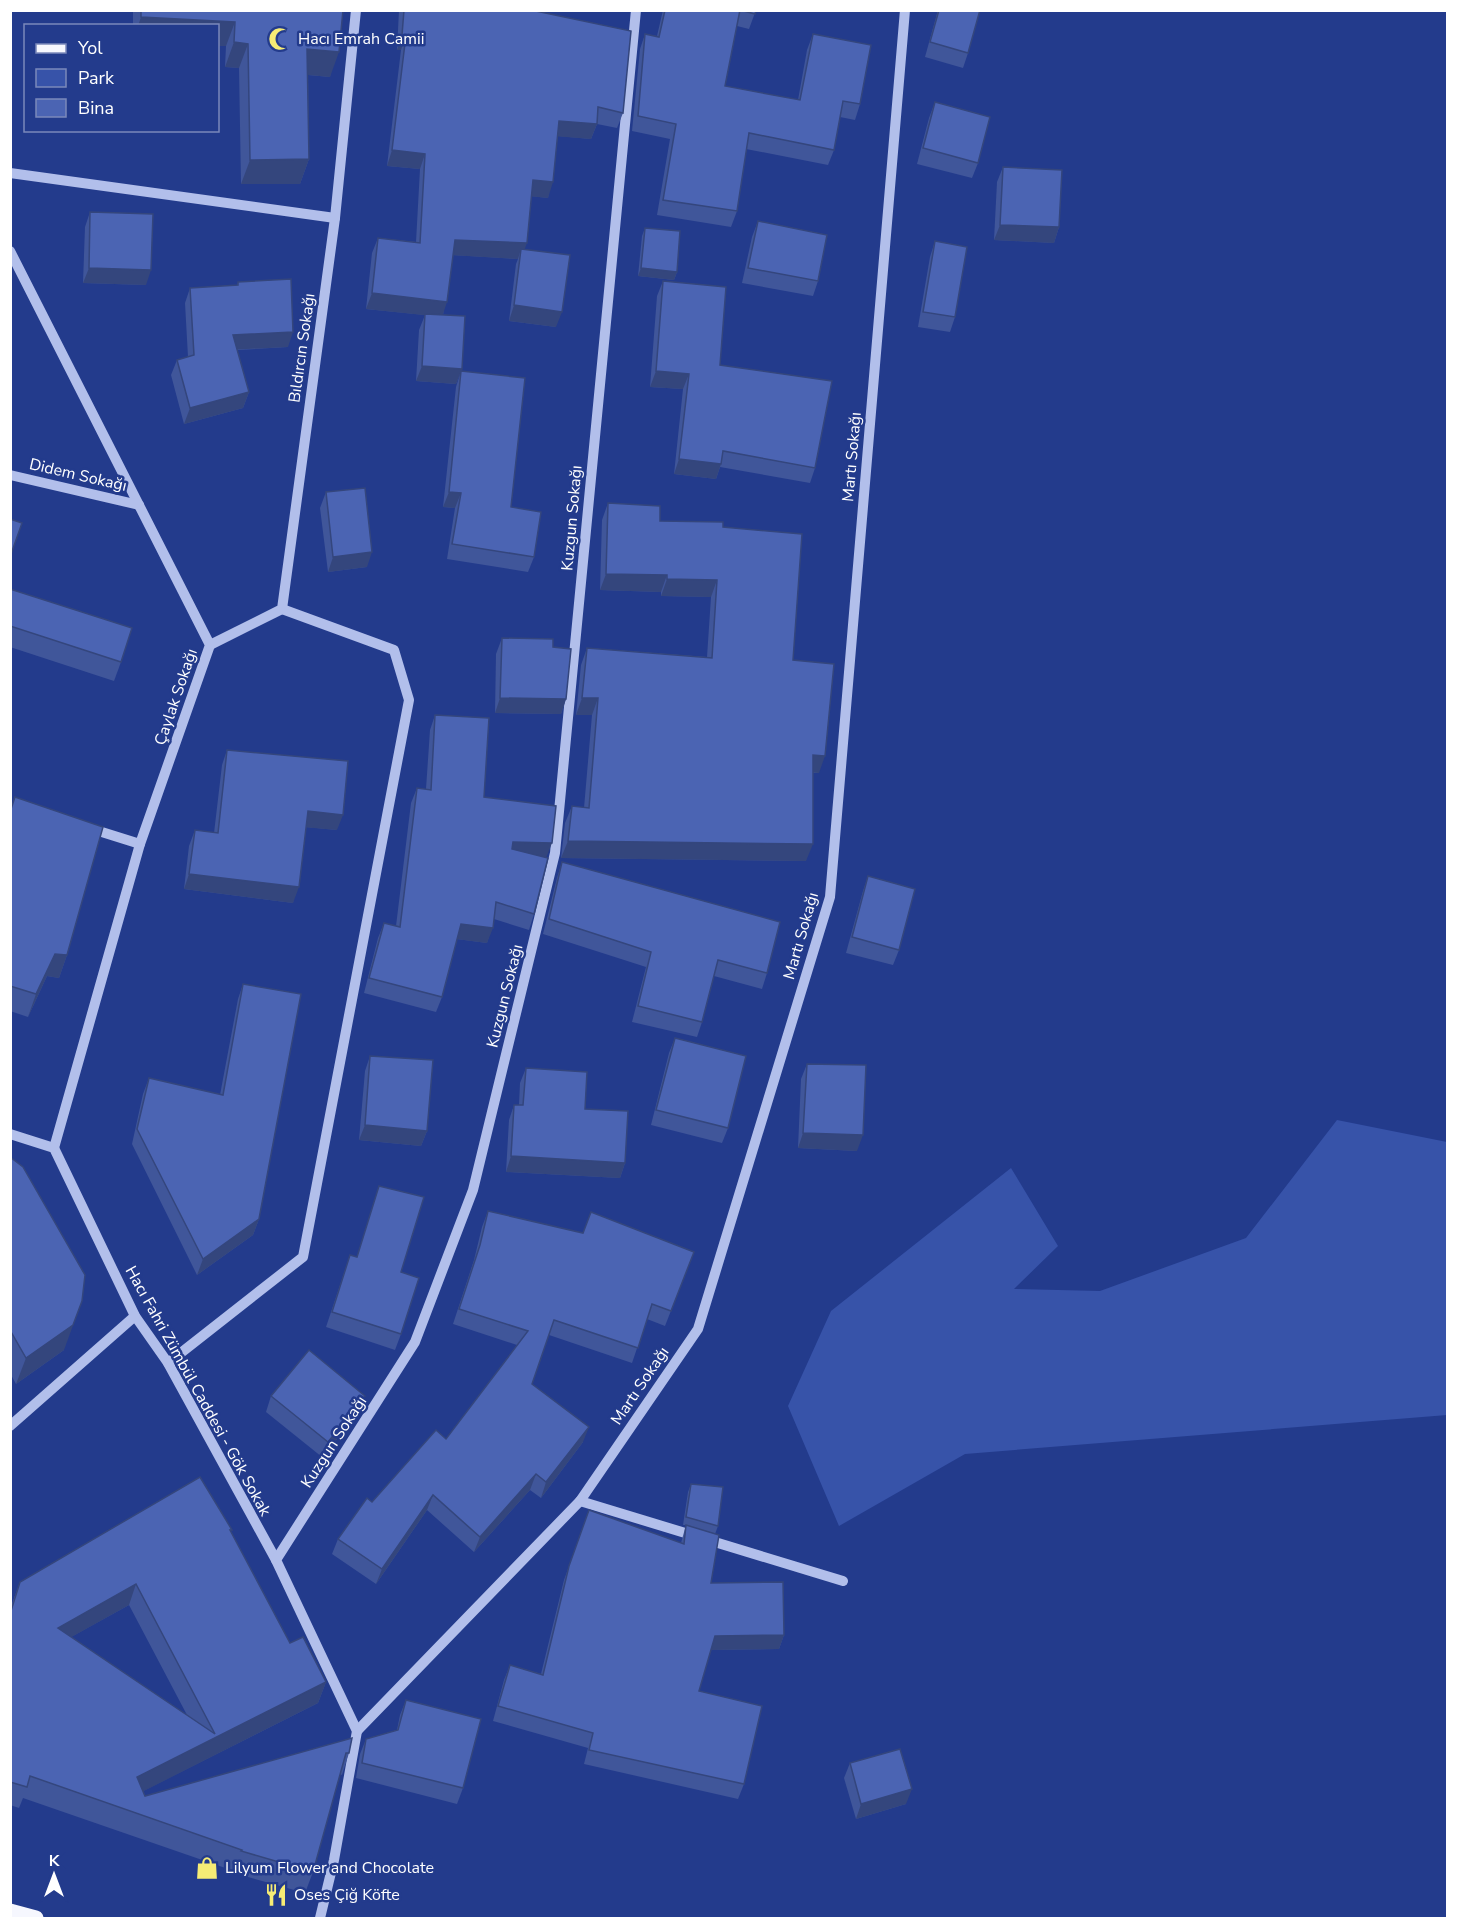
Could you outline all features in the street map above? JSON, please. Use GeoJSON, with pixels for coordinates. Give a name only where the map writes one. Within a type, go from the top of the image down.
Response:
{"type":"FeatureCollection","features":[{"type":"Feature","properties":{"kind":"main road"},"geometry":{"type":"LineString","coordinates":[[10,1911],[36,1918]]}},
{"type":"Feature","properties":{"kind":"street","name":"Bıldırcın Sokağı"},"geometry":{"type":"LineString","coordinates":[[282,609],[335,218],[356,10]]}},
{"type":"Feature","properties":{"kind":"street","name":"Kuzgun Sokağı"},"geometry":{"type":"LineString","coordinates":[[276,1560],[415,1342],[473,1190],[555,853],[636,10]]}},
{"type":"Feature","properties":{"kind":"street","name":"Martı Sokağı"},"geometry":{"type":"LineString","coordinates":[[357,1731],[580,1501],[698,1329],[830,897],[905,10]]}},
{"type":"Feature","properties":{"kind":"street"},"geometry":{"type":"LineString","coordinates":[[10,173],[335,218]]}},
{"type":"Feature","properties":{"kind":"street","name":"Çaylak Sokağı"},"geometry":{"type":"LineString","coordinates":[[10,250],[210,645],[140,844],[54,1148]]}},
{"type":"Feature","properties":{"kind":"street","name":"Didem Sokağı"},"geometry":{"type":"LineString","coordinates":[[10,475],[139,505]]}},
{"type":"Feature","properties":{"kind":"street"},"geometry":{"type":"LineString","coordinates":[[168,1363],[303,1257],[409,700],[394,650],[282,609],[210,645]]}},
{"type":"Feature","properties":{"kind":"street"},"geometry":{"type":"LineString","coordinates":[[75,824],[140,844]]}},
{"type":"Feature","properties":{"kind":"street"},"geometry":{"type":"LineString","coordinates":[[10,1134],[54,1148]]}},
{"type":"Feature","properties":{"kind":"street","name":"Hacı Fahri Zümbül Caddesi - Gök Sokak"},"geometry":{"type":"LineString","coordinates":[[54,1148],[135,1316],[168,1363],[276,1560]]}},
{"type":"Feature","properties":{"kind":"street"},"geometry":{"type":"LineString","coordinates":[[10,1426],[135,1316]]}},
{"type":"Feature","properties":{"kind":"street"},"geometry":{"type":"LineString","coordinates":[[580,1501],[843,1581]]}},
{"type":"Feature","properties":{"kind":"street"},"geometry":{"type":"LineString","coordinates":[[276,1560],[357,1731],[334,1860],[320,1918]]}},
{"type":"Feature","properties":{"kind":"green space"},"geometry":{"type":"Polygon","coordinates":[[[1337,1120],[1447,1142],[1447,1415],[965,1454],[839,1526],[788,1406],[831,1311],[1011,1168],[1058,1246],[1014,1289],[1100,1291],[1246,1238],[1337,1120]]]}},
{"type":"Feature","properties":{"kind":"building"},"geometry":{"type":"Polygon","coordinates":[[[141,10],[343,10],[339,52],[307,49],[309,159],[250,160],[248,44],[234,42],[235,22],[141,17],[141,10]]]}},
{"type":"Feature","properties":{"kind":"building"},"geometry":{"type":"Polygon","coordinates":[[[404,10],[531,10],[631,31],[623,113],[598,107],[597,124],[559,121],[553,182],[533,180],[527,243],[455,240],[447,302],[372,293],[378,238],[420,243],[425,154],[392,150],[406,35],[402,35],[404,10]]]}},
{"type":"Feature","properties":{"kind":"building"},"geometry":{"type":"Polygon","coordinates":[[[665,10],[740,10],[725,86],[800,100],[813,34],[871,45],[860,104],[843,101],[834,150],[749,133],[737,211],[663,200],[676,124],[638,116],[645,34],[659,37],[665,10]]]}},
{"type":"Feature","properties":{"kind":"building"},"geometry":{"type":"Polygon","coordinates":[[[740,10],[756,10],[755,14],[740,10]]]}},
{"type":"Feature","properties":{"kind":"building"},"geometry":{"type":"Polygon","coordinates":[[[939,10],[980,10],[968,53],[930,42],[939,10]]]}},
{"type":"Feature","properties":{"kind":"building"},"geometry":{"type":"Polygon","coordinates":[[[935,102],[990,117],[978,163],[923,148],[935,102]]]}},
{"type":"Feature","properties":{"kind":"building"},"geometry":{"type":"Polygon","coordinates":[[[1003,167],[1062,170],[1059,227],[1000,225],[1003,167]]]}},
{"type":"Feature","properties":{"kind":"building"},"geometry":{"type":"Polygon","coordinates":[[[90,212],[153,214],[151,270],[89,268],[90,212]]]}},
{"type":"Feature","properties":{"kind":"building"},"geometry":{"type":"Polygon","coordinates":[[[758,221],[827,235],[818,281],[748,268],[758,221]]]}},
{"type":"Feature","properties":{"kind":"building"},"geometry":{"type":"Polygon","coordinates":[[[645,228],[680,231],[677,272],[641,268],[645,228]]]}},
{"type":"Feature","properties":{"kind":"building"},"geometry":{"type":"Polygon","coordinates":[[[935,241],[967,247],[955,317],[923,312],[935,241]]]}},
{"type":"Feature","properties":{"kind":"building"},"geometry":{"type":"Polygon","coordinates":[[[521,249],[570,255],[562,312],[514,305],[521,249]]]}},
{"type":"Feature","properties":{"kind":"building"},"geometry":{"type":"Polygon","coordinates":[[[291,279],[293,332],[233,335],[249,392],[190,408],[177,360],[194,355],[190,288],[291,279]]]}},
{"type":"Feature","properties":{"kind":"building"},"geometry":{"type":"Polygon","coordinates":[[[663,281],[726,287],[720,365],[832,381],[815,468],[723,451],[721,464],[679,459],[689,374],[656,371],[663,281]]]}},
{"type":"Feature","properties":{"kind":"building"},"geometry":{"type":"Polygon","coordinates":[[[425,314],[465,316],[462,369],[422,366],[425,314]]]}},
{"type":"Feature","properties":{"kind":"building"},"geometry":{"type":"Polygon","coordinates":[[[461,371],[525,378],[511,507],[541,512],[534,557],[452,544],[461,493],[449,492],[461,371]]]}},
{"type":"Feature","properties":{"kind":"building"},"geometry":{"type":"Polygon","coordinates":[[[365,488],[372,552],[333,557],[326,492],[365,488]]]}},
{"type":"Feature","properties":{"kind":"building"},"geometry":{"type":"Polygon","coordinates":[[[608,503],[660,506],[660,521],[723,522],[723,527],[802,534],[793,660],[834,664],[825,756],[813,755],[813,844],[568,841],[572,806],[589,808],[598,698],[582,698],[587,648],[712,658],[717,580],[667,579],[667,575],[606,574],[608,503]]]}},
{"type":"Feature","properties":{"kind":"building"},"geometry":{"type":"Polygon","coordinates":[[[10,519],[22,523],[10,557],[10,519]]]}},
{"type":"Feature","properties":{"kind":"building"},"geometry":{"type":"Polygon","coordinates":[[[10,589],[132,628],[121,662],[10,626],[10,589]]]}},
{"type":"Feature","properties":{"kind":"building"},"geometry":{"type":"Polygon","coordinates":[[[502,638],[553,639],[553,647],[571,649],[566,699],[500,698],[502,638]]]}},
{"type":"Feature","properties":{"kind":"building"},"geometry":{"type":"Polygon","coordinates":[[[435,715],[489,718],[484,797],[556,806],[552,843],[513,842],[512,849],[548,858],[534,914],[496,902],[493,928],[461,924],[442,997],[369,978],[384,923],[400,927],[417,788],[431,790],[435,715]]]}},
{"type":"Feature","properties":{"kind":"building"},"geometry":{"type":"Polygon","coordinates":[[[227,750],[348,761],[343,815],[308,811],[299,887],[189,874],[195,830],[218,833],[227,750]]]}},
{"type":"Feature","properties":{"kind":"building"},"geometry":{"type":"Polygon","coordinates":[[[15,797],[103,827],[67,955],[55,954],[36,994],[10,986],[10,812],[15,797]]]}},
{"type":"Feature","properties":{"kind":"building"},"geometry":{"type":"Polygon","coordinates":[[[562,862],[780,922],[767,973],[718,960],[702,1022],[638,1006],[651,952],[549,919],[562,862]]]}},
{"type":"Feature","properties":{"kind":"building"},"geometry":{"type":"Polygon","coordinates":[[[868,876],[915,889],[899,950],[852,937],[868,876]]]}},
{"type":"Feature","properties":{"kind":"building"},"geometry":{"type":"Polygon","coordinates":[[[243,984],[301,994],[259,1219],[203,1259],[137,1129],[149,1078],[223,1095],[243,984]]]}},
{"type":"Feature","properties":{"kind":"building"},"geometry":{"type":"Polygon","coordinates":[[[675,1038],[746,1056],[728,1128],[656,1110],[675,1038]]]}},
{"type":"Feature","properties":{"kind":"building"},"geometry":{"type":"Polygon","coordinates":[[[370,1056],[433,1060],[427,1131],[365,1125],[370,1056]]]}},
{"type":"Feature","properties":{"kind":"building"},"geometry":{"type":"Polygon","coordinates":[[[807,1064],[866,1065],[863,1135],[803,1133],[807,1064]]]}},
{"type":"Feature","properties":{"kind":"building"},"geometry":{"type":"Polygon","coordinates":[[[526,1068],[587,1072],[585,1109],[628,1111],[625,1163],[511,1156],[514,1105],[523,1105],[526,1068]]]}},
{"type":"Feature","properties":{"kind":"building"},"geometry":{"type":"Polygon","coordinates":[[[10,1157],[23,1167],[85,1275],[82,1301],[73,1325],[26,1358],[10,1330],[10,1157]]]}},
{"type":"Feature","properties":{"kind":"building"},"geometry":{"type":"Polygon","coordinates":[[[379,1186],[424,1197],[401,1272],[419,1278],[401,1334],[332,1312],[350,1255],[357,1257],[379,1186]]]}},
{"type":"Feature","properties":{"kind":"building"},"geometry":{"type":"Polygon","coordinates":[[[488,1211],[583,1233],[591,1212],[694,1252],[671,1311],[652,1304],[638,1348],[554,1320],[532,1384],[589,1427],[546,1482],[536,1474],[480,1537],[433,1495],[382,1569],[338,1539],[367,1498],[372,1502],[436,1430],[446,1439],[528,1331],[459,1309],[480,1245],[488,1211]]]}},
{"type":"Feature","properties":{"kind":"building"},"geometry":{"type":"Polygon","coordinates":[[[309,1350],[365,1396],[328,1442],[271,1396],[309,1350]]]}},
{"type":"Feature","properties":{"kind":"building"},"geometry":{"type":"Polygon","coordinates":[[[200,1477],[232,1530],[230,1530],[290,1643],[303,1637],[326,1682],[137,1777],[145,1796],[352,1738],[313,1872],[241,1851],[30,1776],[27,1787],[10,1782],[10,1614],[20,1582],[200,1477]],[[136,1584],[58,1628],[215,1734],[136,1584]]]}},
{"type":"Feature","properties":{"kind":"building"},"geometry":{"type":"Polygon","coordinates":[[[691,1484],[723,1487],[718,1526],[686,1517],[691,1484]]]}},
{"type":"Feature","properties":{"kind":"building"},"geometry":{"type":"Polygon","coordinates":[[[589,1510],[684,1544],[686,1525],[719,1535],[711,1583],[783,1582],[784,1635],[715,1636],[699,1691],[762,1706],[744,1784],[589,1750],[593,1733],[498,1706],[510,1665],[543,1675],[569,1566],[589,1510]]]}},
{"type":"Feature","properties":{"kind":"building"},"geometry":{"type":"Polygon","coordinates":[[[406,1700],[481,1719],[463,1788],[362,1763],[366,1739],[398,1730],[406,1700]]]}},
{"type":"Feature","properties":{"kind":"building"},"geometry":{"type":"Polygon","coordinates":[[[900,1749],[912,1789],[861,1804],[850,1763],[900,1749]]]}},
{"type":"Feature","properties":{"kind":"place","name":"Hacı Emrah Camii"},"geometry":{"type":"Point","coordinates":[280,39]}},
{"type":"Feature","properties":{"kind":"place","name":"Lilyum Flower and Chocolate"},"geometry":{"type":"Point","coordinates":[207,1868]}},
{"type":"Feature","properties":{"kind":"place","name":"Oses Çiğ Köfte"},"geometry":{"type":"Point","coordinates":[276,1895]}}]}
